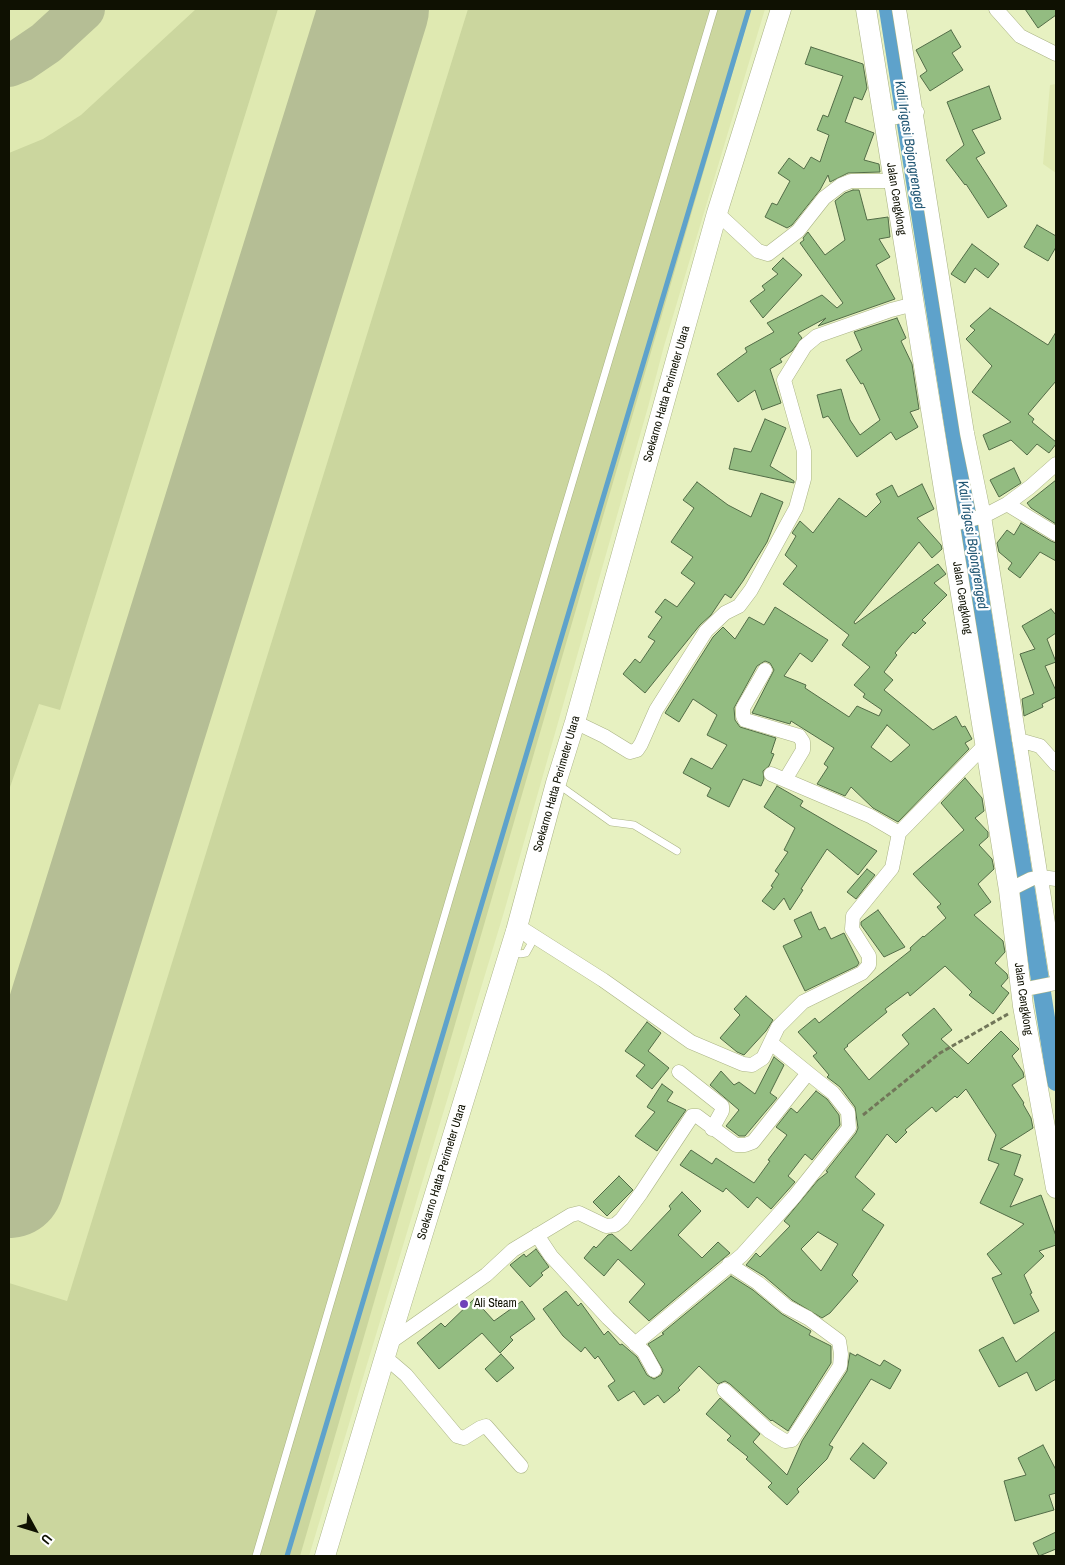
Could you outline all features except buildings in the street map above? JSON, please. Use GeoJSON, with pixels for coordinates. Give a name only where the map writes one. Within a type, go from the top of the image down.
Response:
{"type":"FeatureCollection","features":[{"type":"Feature","properties":{"kind":"main road","name":"Soekarno Hatta Perimeter Utara"},"geometry":{"type":"LineString","coordinates":[[325,1556],[386,1352],[521,936],[556,783],[575,722],[717,213],[781,9]]}},
{"type":"Feature","properties":{"kind":"main road","name":"Jalan Cengklong"},"geometry":{"type":"LineString","coordinates":[[866,9],[888,119],[893,181],[953,524],[986,744],[1011,889],[1024,994],[1056,1181]]}},
{"type":"Feature","properties":{"kind":"street"},"geometry":{"type":"LineString","coordinates":[[899,9],[913,113],[1019,740],[1036,878],[1055,980],[1024,994]]}},
{"type":"Feature","properties":{"kind":"street"},"geometry":{"type":"LineString","coordinates":[[996,9],[1020,36],[1056,54]]}},
{"type":"Feature","properties":{"kind":"street"},"geometry":{"type":"LineString","coordinates":[[888,119],[913,113]]}},
{"type":"Feature","properties":{"kind":"street"},"geometry":{"type":"LineString","coordinates":[[717,213],[758,252],[768,254],[798,231],[824,198],[841,185],[850,181],[893,181]]}},
{"type":"Feature","properties":{"kind":"street"},"geometry":{"type":"LineString","coordinates":[[575,722],[604,736],[630,752],[637,750],[656,710],[706,631],[725,613],[739,606],[751,590],[796,508],[804,479],[804,451],[784,380],[805,346],[817,336],[891,310],[914,304]]}},
{"type":"Feature","properties":{"kind":"street"},"geometry":{"type":"LineString","coordinates":[[953,524],[981,516],[1007,504],[1056,464]]}},
{"type":"Feature","properties":{"kind":"street"},"geometry":{"type":"LineString","coordinates":[[1007,504],[1056,534]]}},
{"type":"Feature","properties":{"kind":"street"},"geometry":{"type":"LineString","coordinates":[[765,670],[743,708],[742,716],[745,720],[799,736],[803,742],[803,750],[785,780]]}},
{"type":"Feature","properties":{"kind":"street"},"geometry":{"type":"LineString","coordinates":[[1019,740],[1040,746],[1056,764]]}},
{"type":"Feature","properties":{"kind":"street"},"geometry":{"type":"LineString","coordinates":[[521,936],[603,980],[691,1042],[743,1064],[752,1065],[763,1058],[778,1027],[803,1002],[862,973],[869,964],[869,956],[852,929],[853,916],[892,868],[899,833],[986,744]]}},
{"type":"Feature","properties":{"kind":"street"},"geometry":{"type":"LineString","coordinates":[[771,774],[870,816],[899,833]]}},
{"type":"Feature","properties":{"kind":"street"},"geometry":{"type":"LineString","coordinates":[[1011,889],[1036,878],[1056,879]]}},
{"type":"Feature","properties":{"kind":"street"},"geometry":{"type":"LineString","coordinates":[[636,1344],[742,1255],[794,1197],[849,1126],[848,1112],[833,1093],[771,1043]]}},
{"type":"Feature","properties":{"kind":"street"},"geometry":{"type":"LineString","coordinates":[[679,1072],[722,1106],[722,1110],[712,1129]]}},
{"type":"Feature","properties":{"kind":"street"},"geometry":{"type":"LineString","coordinates":[[521,1466],[486,1426],[464,1438],[457,1436],[406,1375],[392,1363],[386,1352],[486,1275],[513,1250],[571,1215],[578,1213],[606,1226],[615,1225],[622,1219],[641,1193],[692,1116],[697,1116],[736,1145],[745,1145],[753,1142],[808,1073]]}},
{"type":"Feature","properties":{"kind":"street"},"geometry":{"type":"LineString","coordinates":[[537,1235],[551,1256],[608,1318],[644,1352],[654,1370]]}},
{"type":"Feature","properties":{"kind":"street"},"geometry":{"type":"LineString","coordinates":[[724,1390],[769,1431],[785,1441],[792,1440],[840,1366],[841,1354],[839,1341],[808,1318],[787,1307],[758,1283],[729,1264]]}},
{"type":"Feature","properties":{"kind":"lane"},"geometry":{"type":"LineString","coordinates":[[256,1556],[553,547],[714,9]]}},
{"type":"Feature","properties":{"kind":"lane"},"geometry":{"type":"LineString","coordinates":[[556,783],[611,822],[634,825],[677,851]]}},
{"type":"Feature","properties":{"kind":"path"},"geometry":{"type":"LineString","coordinates":[[849,1126],[940,1053],[1024,994]]}},
{"type":"Feature","properties":{"kind":"shaded area"},"geometry":{"type":"Polygon","coordinates":[[[9,9],[765,9],[664,346],[504,912],[309,1556],[9,1556],[9,9]]]}},
{"type":"Feature","properties":{"kind":"shaded area"},"geometry":{"type":"Polygon","coordinates":[[[196,9],[278,9],[60,710],[39,704],[9,790],[9,153],[43,139],[81,115],[196,9]]]}},
{"type":"Feature","properties":{"kind":"shaded area"},"geometry":{"type":"Polygon","coordinates":[[[468,9],[751,9],[300,1556],[9,1556],[9,1283],[67,1301],[468,9]]]}},
{"type":"Feature","properties":{"kind":"shaded area"},"geometry":{"type":"Polygon","coordinates":[[[1056,84],[1056,173],[1043,164],[1050,85],[1056,84]]]}},
{"type":"Feature","properties":{"kind":"waterway"},"geometry":{"type":"LineString","coordinates":[[287,1556],[749,9]]}},
{"type":"Feature","properties":{"kind":"waterway","name":"Kali Irigasi Bojongrenged"},"geometry":{"type":"LineString","coordinates":[[888,9],[1056,1082]]}},
{"type":"Feature","properties":{"kind":"taxiway"},"geometry":{"type":"LineString","coordinates":[[9,65],[21,60],[46,43],[83,9]]}},
{"type":"Feature","properties":{"kind":"taxiway"},"geometry":{"type":"LineString","coordinates":[[9,1165],[27,1123]]}},
{"type":"Feature","properties":{"kind":"runway"},"geometry":{"type":"LineString","coordinates":[[9,1183],[374,9]]}},
{"type":"Feature","properties":{"kind":"place","name":"Ali Steam"},"geometry":{"type":"Point","coordinates":[464,1304]}}]}
